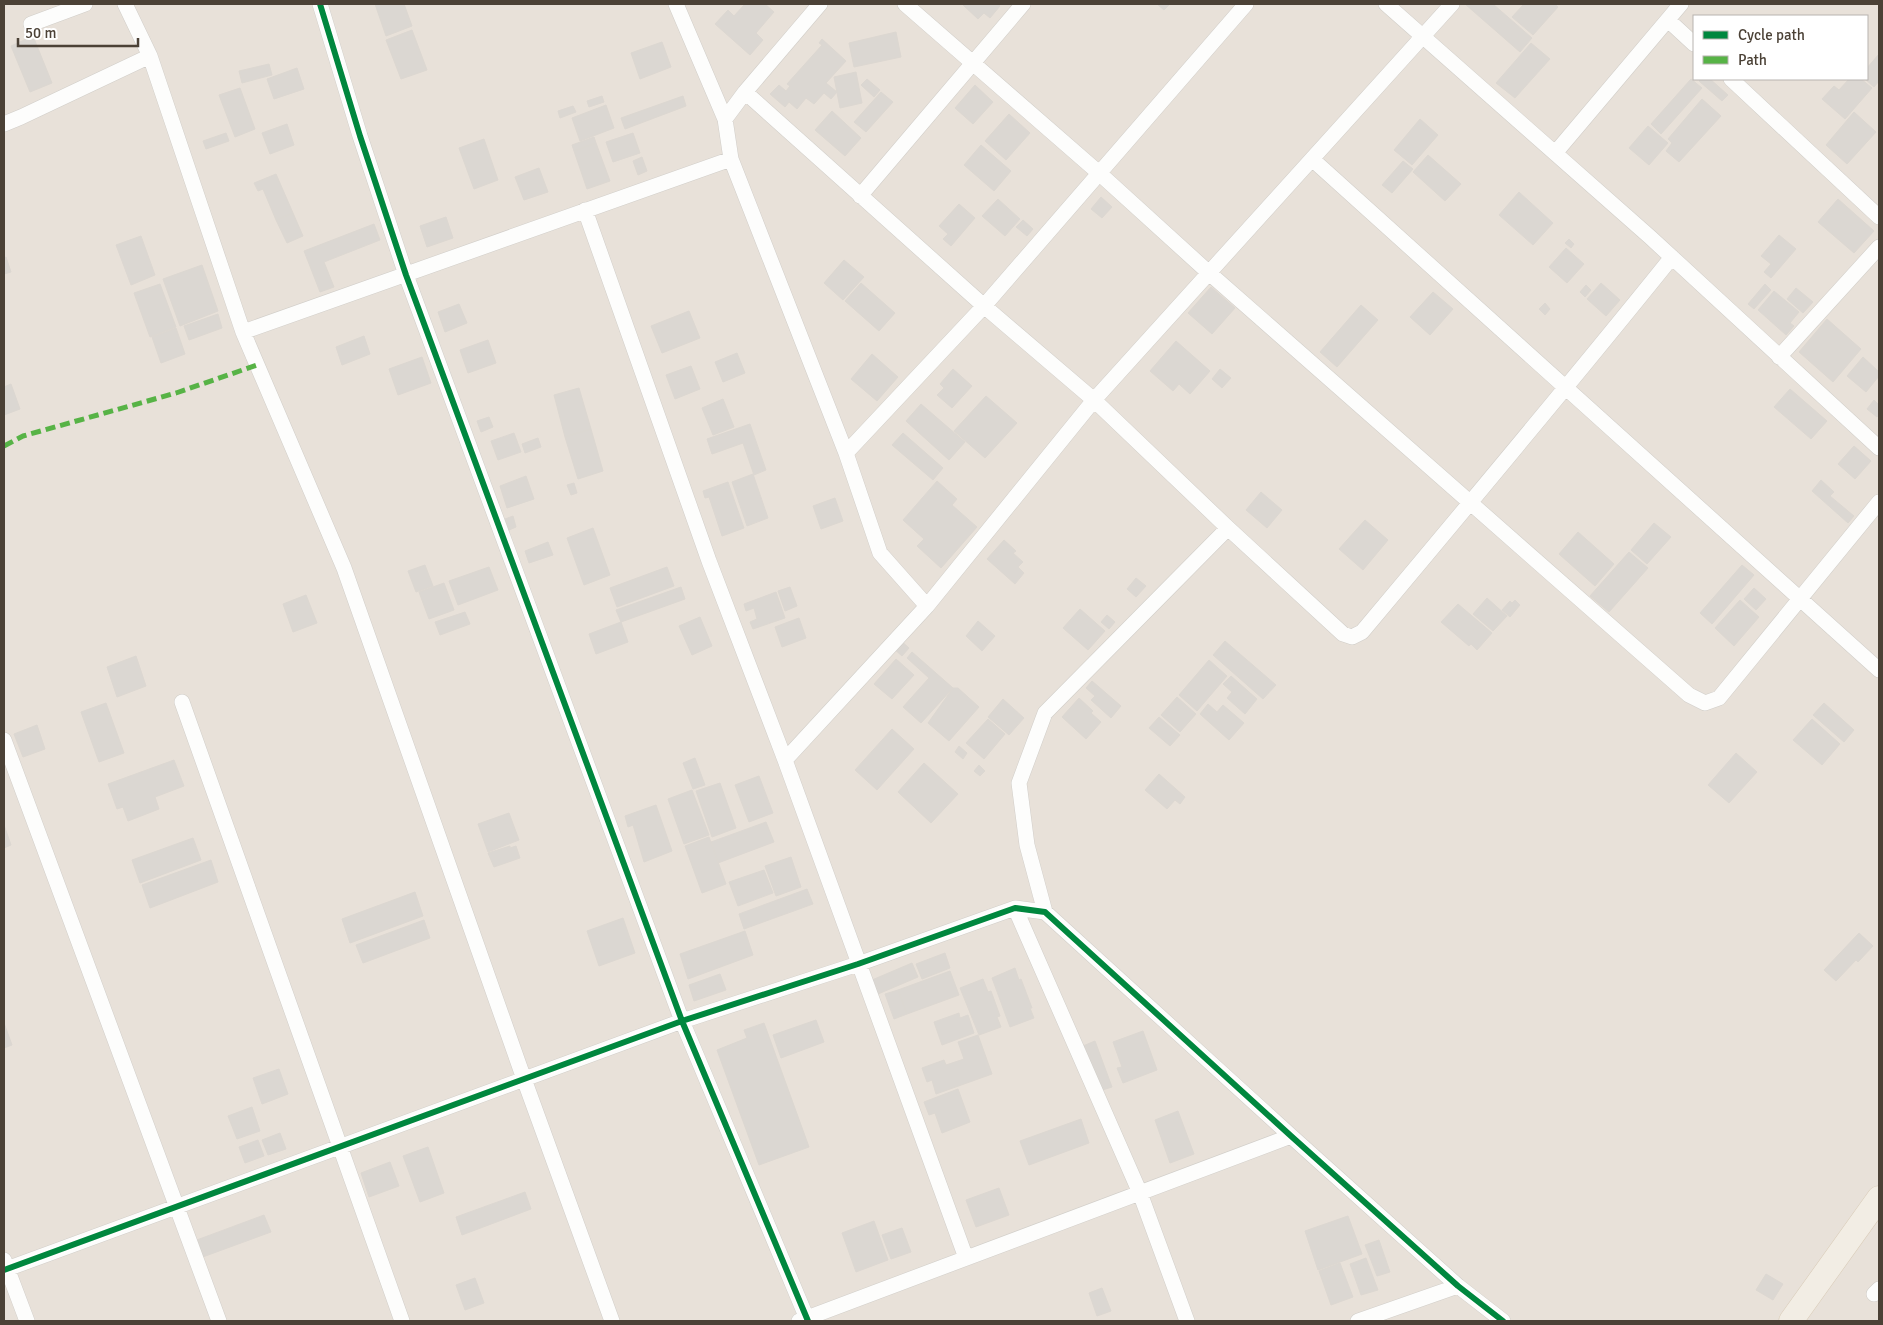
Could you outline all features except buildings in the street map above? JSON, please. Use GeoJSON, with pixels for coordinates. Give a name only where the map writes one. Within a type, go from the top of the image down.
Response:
{"type":"FeatureCollection","features":[{"type":"Feature","properties":{"kind":"main road"},"geometry":{"type":"LineString","coordinates":[[1791,1321],[1879,1198]]}},
{"type":"Feature","properties":{"kind":"street"},"geometry":{"type":"LineString","coordinates":[[31,24],[85,4]]}},
{"type":"Feature","properties":{"kind":"street"},"geometry":{"type":"LineString","coordinates":[[125,4],[150,56],[243,332],[344,568],[524,1079],[612,1321]]}},
{"type":"Feature","properties":{"kind":"street"},"geometry":{"type":"LineString","coordinates":[[320,4],[360,136],[406,275],[682,1021],[804,1320],[1291,1136]]}},
{"type":"Feature","properties":{"kind":"street"},"geometry":{"type":"LineString","coordinates":[[676,4],[725,119],[731,159],[846,453],[880,553],[927,606]]}},
{"type":"Feature","properties":{"kind":"street"},"geometry":{"type":"LineString","coordinates":[[725,119],[745,92],[820,4]]}},
{"type":"Feature","properties":{"kind":"street"},"geometry":{"type":"LineString","coordinates":[[905,4],[1099,172],[1208,272],[1689,695],[1705,703],[1719,698],[1879,502]]}},
{"type":"Feature","properties":{"kind":"street"},"geometry":{"type":"LineString","coordinates":[[860,196],[1024,4]]}},
{"type":"Feature","properties":{"kind":"street"},"geometry":{"type":"LineString","coordinates":[[846,453],[984,306],[1246,4]]}},
{"type":"Feature","properties":{"kind":"street"},"geometry":{"type":"LineString","coordinates":[[1386,4],[1424,35],[1556,152],[1879,448]]}},
{"type":"Feature","properties":{"kind":"street"},"geometry":{"type":"LineString","coordinates":[[785,760],[927,606],[1094,400],[1452,4]]}},
{"type":"Feature","properties":{"kind":"street"},"geometry":{"type":"LineString","coordinates":[[1556,152],[1681,4]]}},
{"type":"Feature","properties":{"kind":"street"},"geometry":{"type":"LineString","coordinates":[[1668,20],[1693,43]]}},
{"type":"Feature","properties":{"kind":"street"},"geometry":{"type":"LineString","coordinates":[[4,124],[21,118],[150,56]]}},
{"type":"Feature","properties":{"kind":"street"},"geometry":{"type":"LineString","coordinates":[[1733,80],[1879,217]]}},
{"type":"Feature","properties":{"kind":"street"},"geometry":{"type":"LineString","coordinates":[[745,92],[984,306],[1094,400],[1228,528],[1343,634],[1352,637],[1362,632],[1471,503],[1672,257]]}},
{"type":"Feature","properties":{"kind":"street"},"geometry":{"type":"LineString","coordinates":[[243,332],[731,159]]}},
{"type":"Feature","properties":{"kind":"street"},"geometry":{"type":"LineString","coordinates":[[1312,159],[1879,670]]}},
{"type":"Feature","properties":{"kind":"street"},"geometry":{"type":"LineString","coordinates":[[585,210],[709,561],[785,760],[966,1258]]}},
{"type":"Feature","properties":{"kind":"street"},"geometry":{"type":"LineString","coordinates":[[1779,357],[1879,247]]}},
{"type":"Feature","properties":{"kind":"street"},"geometry":{"type":"LineString","coordinates":[[1228,528],[1045,713],[1019,783],[1027,845],[1045,912],[1458,1286],[1503,1321]]}},
{"type":"Feature","properties":{"kind":"street"},"geometry":{"type":"LineString","coordinates":[[182,702],[402,1321]]}},
{"type":"Feature","properties":{"kind":"street"},"geometry":{"type":"LineString","coordinates":[[4,740],[219,1321]]}},
{"type":"Feature","properties":{"kind":"street"},"geometry":{"type":"LineString","coordinates":[[27,1321],[5,1266],[177,1206],[339,1145],[682,1021],[858,964],[1015,908],[1045,912]]}},
{"type":"Feature","properties":{"kind":"street"},"geometry":{"type":"LineString","coordinates":[[1015,908],[1140,1193],[1187,1321]]}},
{"type":"Feature","properties":{"kind":"street"},"geometry":{"type":"LineString","coordinates":[[1358,1321],[1458,1286]]}},
{"type":"Feature","properties":{"kind":"shaded area"},"geometry":{"type":"Polygon","coordinates":[[[4,4],[1879,4],[1879,1321],[4,1321],[4,4]]]}},
{"type":"Feature","properties":{"kind":"marked path"},"geometry":{"type":"LineString","coordinates":[[4,446],[23,436],[176,393],[257,365]]}},
{"type":"Feature","properties":{"kind":"cycle path"},"geometry":{"type":"LineString","coordinates":[[320,4],[360,136],[406,275],[682,1021],[808,1321]]}},
{"type":"Feature","properties":{"kind":"cycle path"},"geometry":{"type":"LineString","coordinates":[[4,1270],[682,1021],[858,964],[1015,908],[1045,912],[1458,1286],[1503,1321]]}}]}
